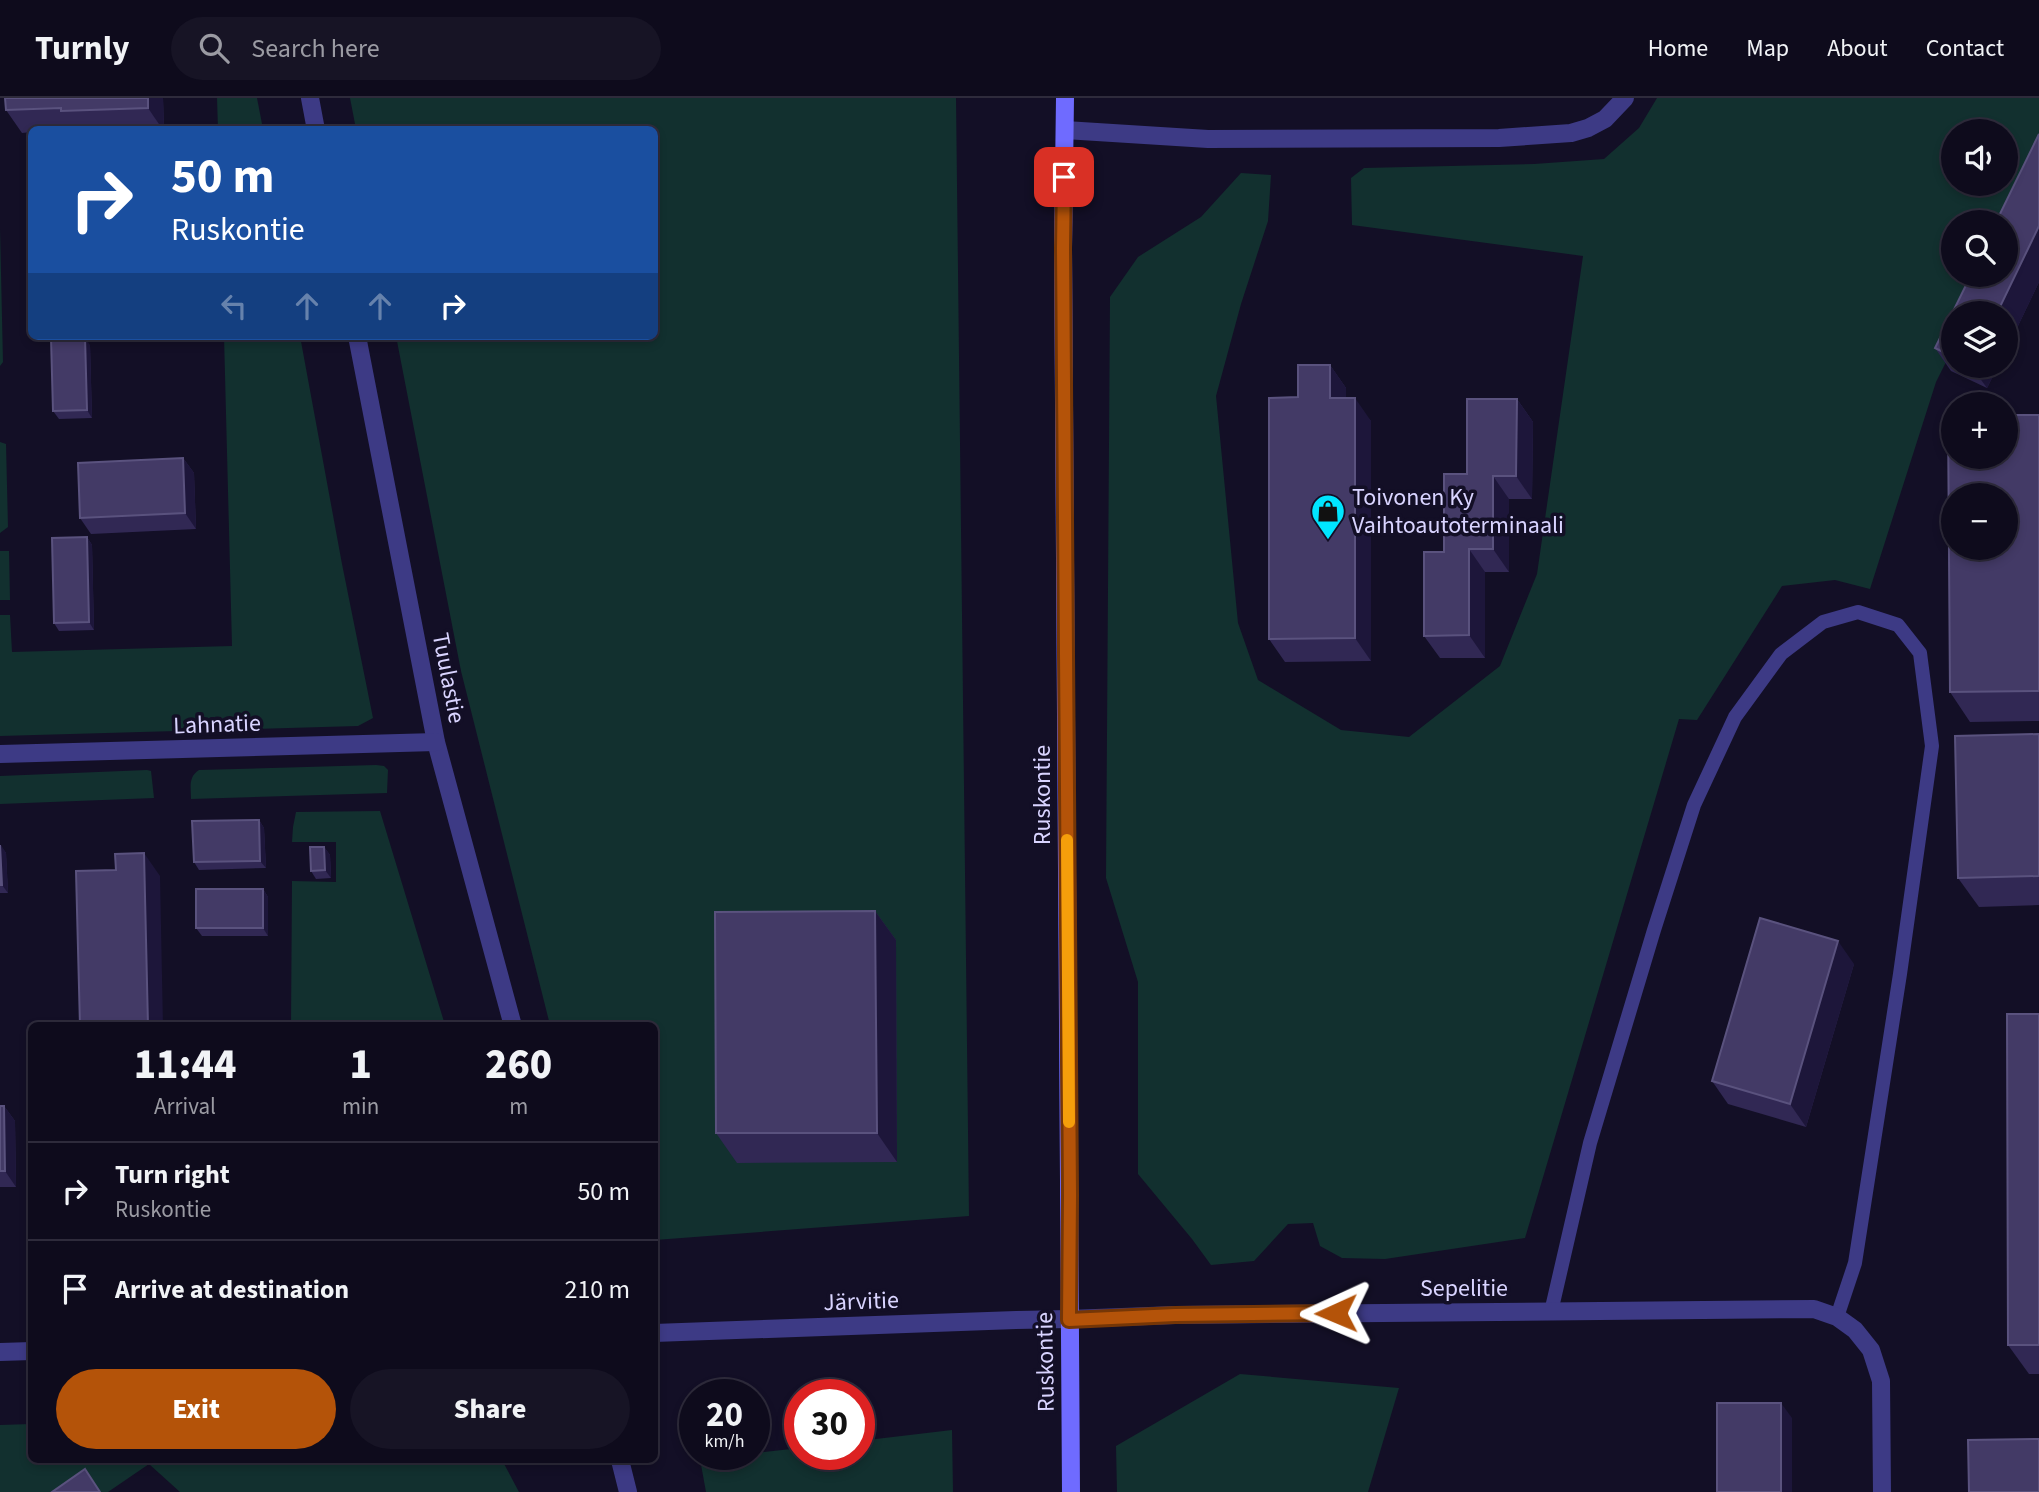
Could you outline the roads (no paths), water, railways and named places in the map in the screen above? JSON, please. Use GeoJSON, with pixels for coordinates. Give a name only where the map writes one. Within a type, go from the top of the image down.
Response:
{"type":"FeatureCollection","features":[{"type":"Feature","properties":{"kind":"main road","name":"Ruskontie"},"geometry":{"type":"LineString","coordinates":[[1065,98],[1063,261],[1071,1492]]}},
{"type":"Feature","properties":{"kind":"street"},"geometry":{"type":"LineString","coordinates":[[310,98],[315,126]]}},
{"type":"Feature","properties":{"kind":"street"},"geometry":{"type":"LineString","coordinates":[[1065,130],[1208,139],[1499,138],[1571,133],[1588,128],[1605,119],[1625,98]]}},
{"type":"Feature","properties":{"kind":"street","name":"Tuulastie"},"geometry":{"type":"LineString","coordinates":[[357,340],[436,741],[512,1022]]}},
{"type":"Feature","properties":{"kind":"street","name":"Lahnatie"},"geometry":{"type":"LineString","coordinates":[[0,754],[436,741]]}},
{"type":"Feature","properties":{"kind":"street","name":"Sepelitie"},"geometry":{"type":"LineString","coordinates":[[1069,1320],[1175,1315],[1814,1310],[1837,1317],[1855,1330],[1871,1350],[1881,1381],[1882,1492]]}},
{"type":"Feature","properties":{"kind":"street","name":"Järvitie"},"geometry":{"type":"LineString","coordinates":[[658,1333],[1069,1320]]}},
{"type":"Feature","properties":{"kind":"street"},"geometry":{"type":"LineString","coordinates":[[0,1352],[28,1351]]}},
{"type":"Feature","properties":{"kind":"street"},"geometry":{"type":"LineString","coordinates":[[621,1463],[628,1492]]}},
{"type":"Feature","properties":{"kind":"lane"},"geometry":{"type":"LineString","coordinates":[[1550,1312],[1590,1143],[1694,805],[1735,717],[1781,654],[1823,622],[1857,612],[1898,625],[1920,653],[1932,746],[1855,1263],[1837,1317]]}},
{"type":"Feature","properties":{"kind":"place","name":"Toivonen Ky Vaihtoautoterminaali"},"geometry":{"type":"Point","coordinates":[1328,541]}}]}
